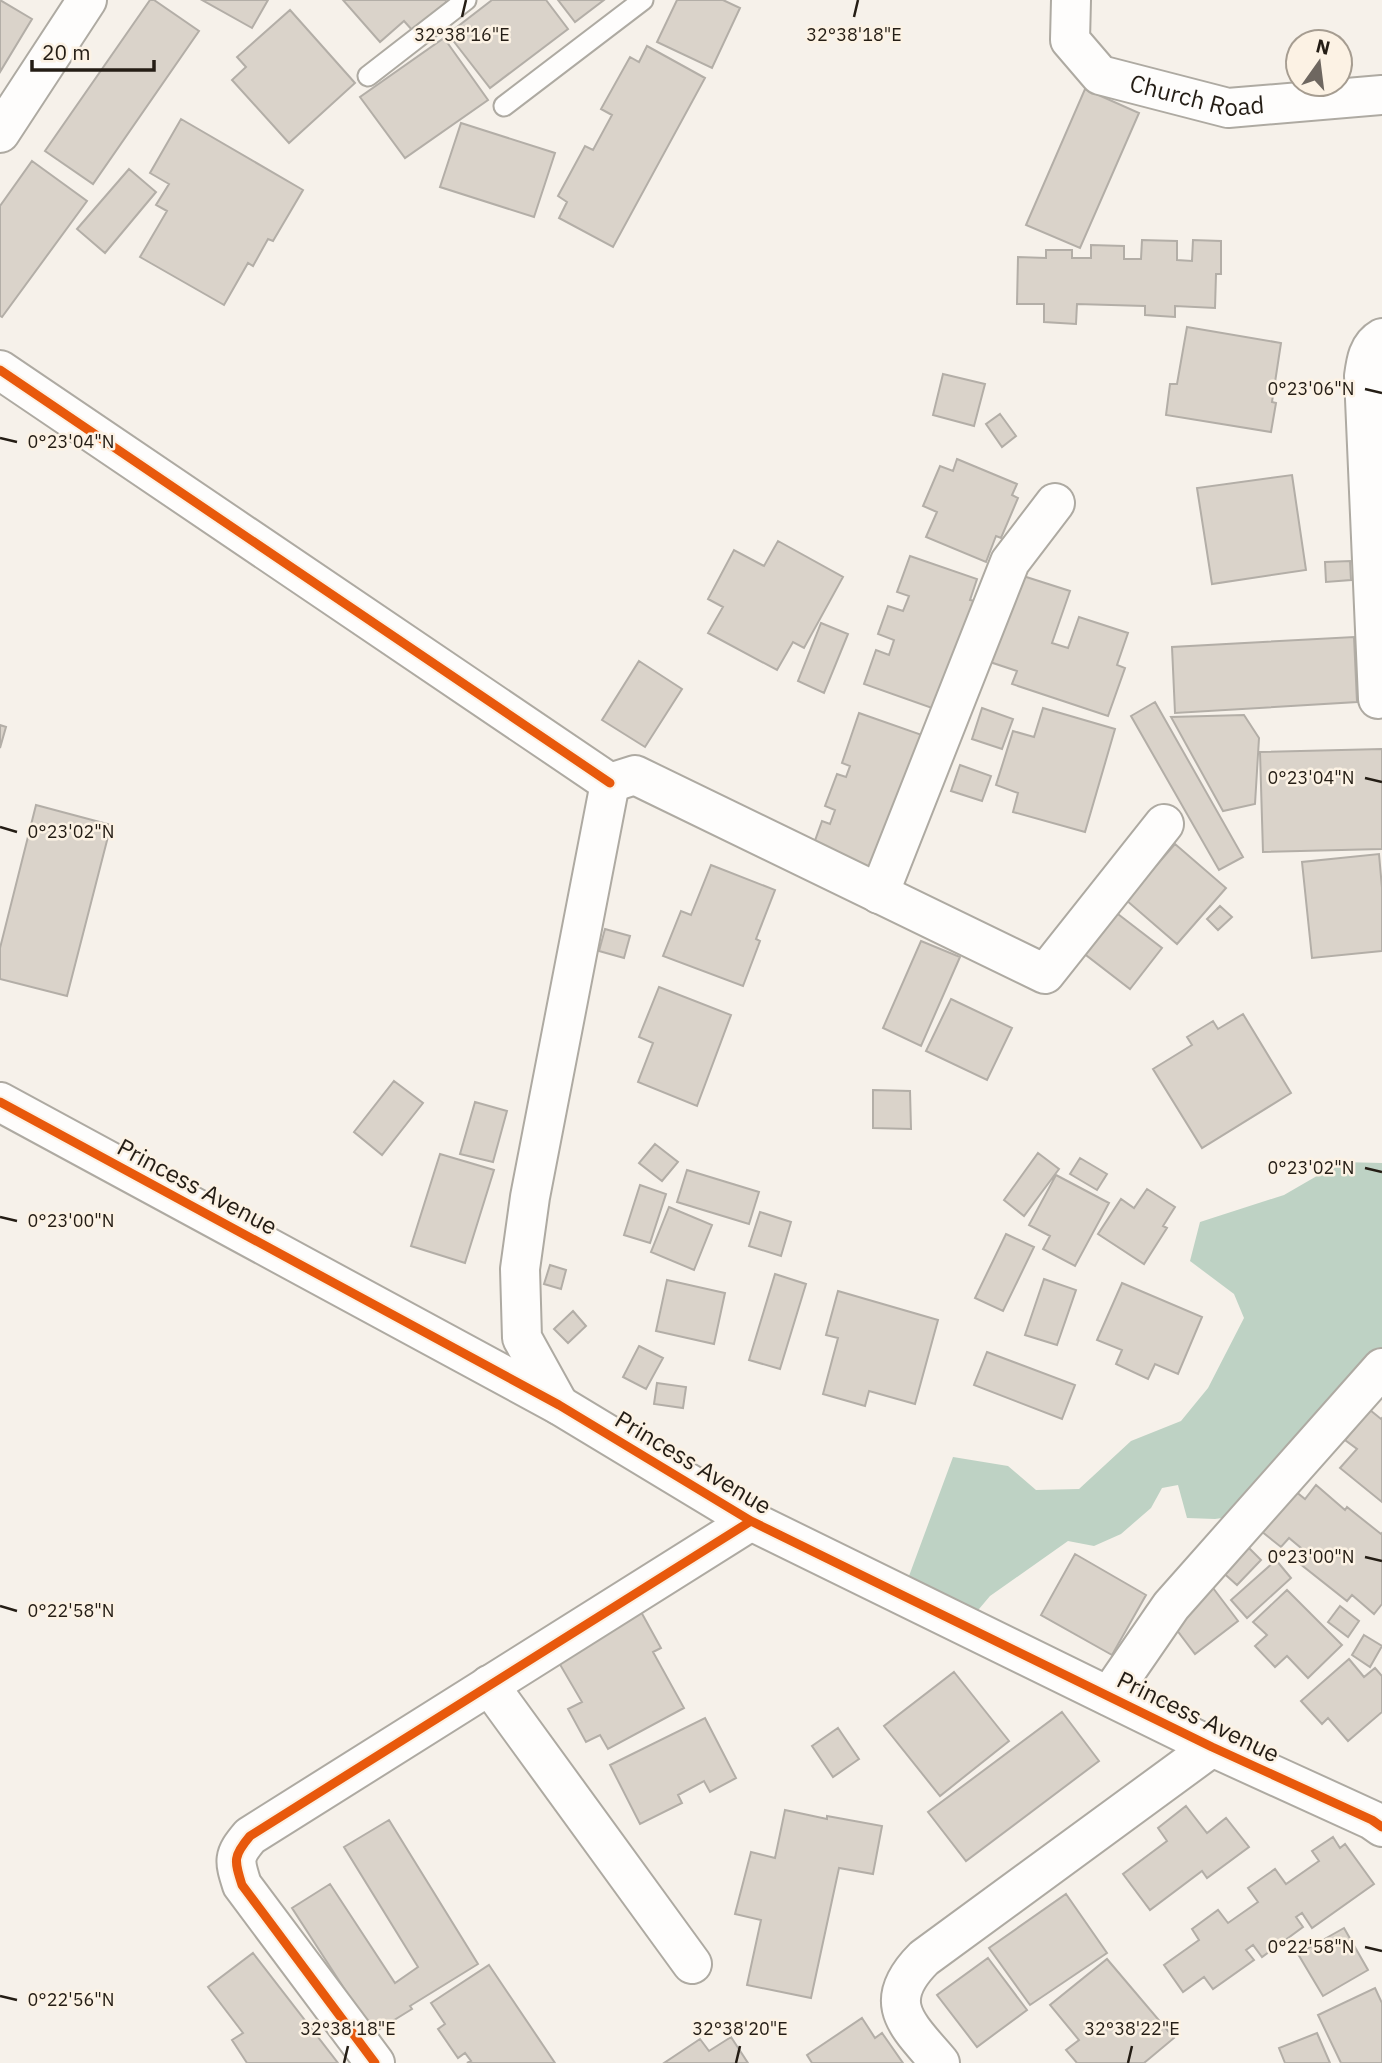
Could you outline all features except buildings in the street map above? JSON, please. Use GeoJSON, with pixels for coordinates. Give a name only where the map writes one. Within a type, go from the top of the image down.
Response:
{"type":"FeatureCollection","features":[{"type":"Feature","properties":{"kind":"street"},"geometry":{"type":"LineString","coordinates":[[0,133],[87,0]]}},
{"type":"Feature","properties":{"kind":"street","name":"Church Road"},"geometry":{"type":"LineString","coordinates":[[1071,0],[1070,40],[1100,75],[1228,108],[1382,96]]}},
{"type":"Feature","properties":{"kind":"street"},"geometry":{"type":"LineString","coordinates":[[1378,699],[1364,376],[1367,357],[1375,342],[1382,338]]}},
{"type":"Feature","properties":{"kind":"street"},"geometry":{"type":"LineString","coordinates":[[0,370],[610,783]]}},
{"type":"Feature","properties":{"kind":"street"},"geometry":{"type":"LineString","coordinates":[[880,894],[1010,562],[1055,503]]}},
{"type":"Feature","properties":{"kind":"street"},"geometry":{"type":"LineString","coordinates":[[610,783],[635,775],[1045,974],[1164,824]]}},
{"type":"Feature","properties":{"kind":"street"},"geometry":{"type":"LineString","coordinates":[[559,1405],[522,1338],[520,1269],[530,1197],[610,783]]}},
{"type":"Feature","properties":{"kind":"street","name":"Princess Avenue"},"geometry":{"type":"LineString","coordinates":[[0,1102],[559,1405],[751,1521],[1212,1747],[1379,1818]]}},
{"type":"Feature","properties":{"kind":"street"},"geometry":{"type":"LineString","coordinates":[[1109,1696],[1171,1606],[1382,1368]]}},
{"type":"Feature","properties":{"kind":"street"},"geometry":{"type":"LineString","coordinates":[[375,2063],[242,1885],[235,1863],[238,1851],[250,1836],[751,1521]]}},
{"type":"Feature","properties":{"kind":"street"},"geometry":{"type":"LineString","coordinates":[[489,1685],[692,1964]]}},
{"type":"Feature","properties":{"kind":"street"},"geometry":{"type":"LineString","coordinates":[[940,2063],[912,2030],[902,2013],[901,1998],[909,1973],[924,1958],[1212,1747]]}},
{"type":"Feature","properties":{"kind":"lane"},"geometry":{"type":"LineString","coordinates":[[368,76],[466,0]]}},
{"type":"Feature","properties":{"kind":"lane"},"geometry":{"type":"LineString","coordinates":[[504,106],[643,0]]}},
{"type":"Feature","properties":{"kind":"green space"},"geometry":{"type":"Polygon","coordinates":[[[1341,1162],[1382,1163],[1382,1380],[1256,1513],[1215,1519],[1187,1518],[1178,1485],[1162,1488],[1151,1508],[1121,1534],[1094,1546],[1068,1541],[990,1596],[968,1622],[909,1576],[953,1457],[1008,1466],[1036,1490],[1079,1489],[1131,1441],[1181,1421],[1208,1388],[1244,1318],[1234,1294],[1190,1261],[1200,1222],[1284,1195],[1341,1162]]]}},
{"type":"Feature","properties":{"kind":"cycle path"},"geometry":{"type":"LineString","coordinates":[[0,370],[610,783]]}},
{"type":"Feature","properties":{"kind":"cycle path"},"geometry":{"type":"LineString","coordinates":[[0,1102],[559,1405],[751,1521],[1212,1747],[1382,1827]]}},
{"type":"Feature","properties":{"kind":"cycle path"},"geometry":{"type":"LineString","coordinates":[[375,2063],[242,1885],[237,1870],[240,1849],[250,1836],[751,1521]]}}]}
